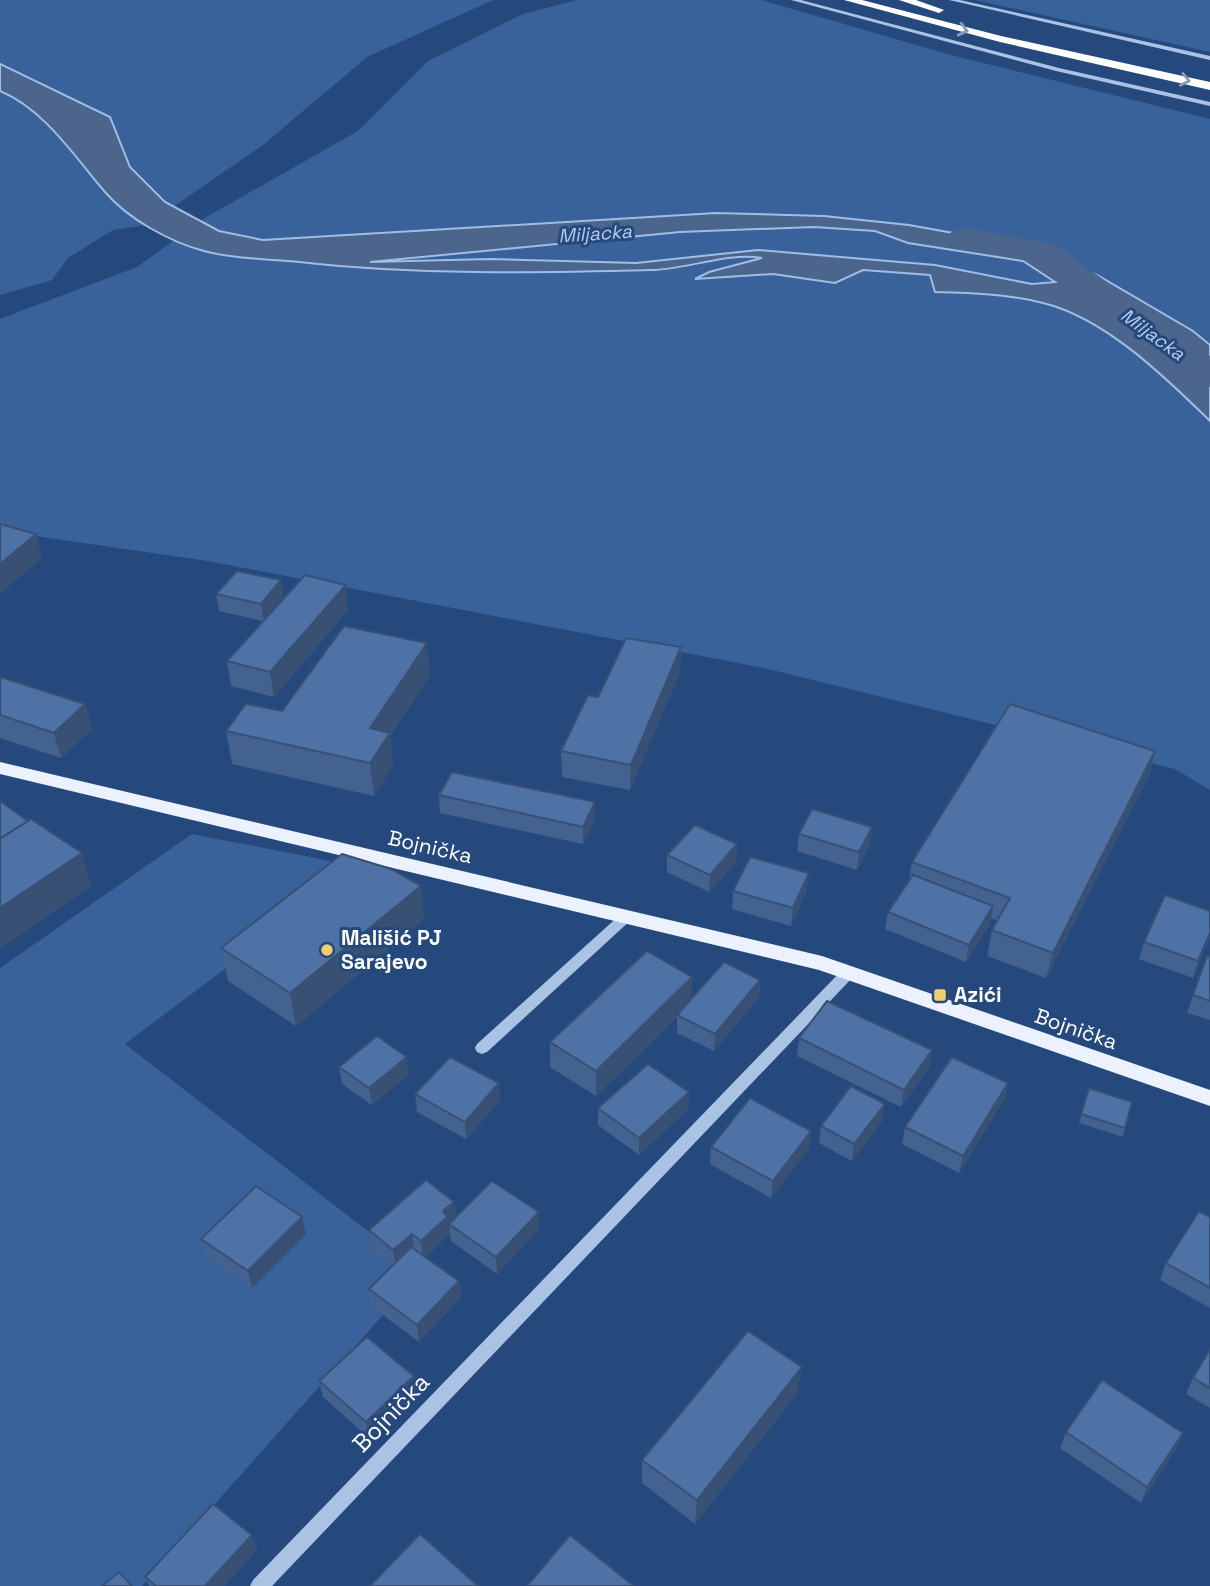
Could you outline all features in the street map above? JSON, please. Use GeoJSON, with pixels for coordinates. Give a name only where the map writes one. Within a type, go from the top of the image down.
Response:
{"type":"FeatureCollection","features":[{"type":"Feature","properties":{"kind":"highway"},"geometry":{"type":"LineString","coordinates":[[849,0],[1000,39],[1210,86]]}},
{"type":"Feature","properties":{"kind":"highway"},"geometry":{"type":"LineString","coordinates":[[904,0],[966,17]]}},
{"type":"Feature","properties":{"kind":"highway"},"geometry":{"type":"LineString","coordinates":[[1029,32],[1210,73]]}},
{"type":"Feature","properties":{"kind":"main road","name":"Bojnička"},"geometry":{"type":"LineString","coordinates":[[0,768],[627,916],[849,972],[1210,1098]]}},
{"type":"Feature","properties":{"kind":"street"},"geometry":{"type":"LineString","coordinates":[[794,0],[1058,70],[1210,104]]}},
{"type":"Feature","properties":{"kind":"street"},"geometry":{"type":"LineString","coordinates":[[952,0],[1210,58]]}},
{"type":"Feature","properties":{"kind":"street"},"geometry":{"type":"LineString","coordinates":[[482,1048],[627,916]]}},
{"type":"Feature","properties":{"kind":"street","name":"Bojnička"},"geometry":{"type":"LineString","coordinates":[[259,1586],[849,972]]}},
{"type":"Feature","properties":{"kind":"shaded area"},"geometry":{"type":"Polygon","coordinates":[[[0,0],[493,0],[367,57],[263,145],[147,225],[113,230],[68,258],[52,280],[0,295],[0,0]]]}},
{"type":"Feature","properties":{"kind":"shaded area"},"geometry":{"type":"Polygon","coordinates":[[[577,0],[761,0],[951,55],[1210,119],[1210,790],[1175,769],[764,668],[208,561],[0,531],[0,319],[137,267],[208,216],[358,131],[428,61],[523,14],[577,0]]]}},
{"type":"Feature","properties":{"kind":"shaded area"},"geometry":{"type":"Polygon","coordinates":[[[975,0],[1210,0],[1210,52],[975,0]]]}},
{"type":"Feature","properties":{"kind":"shaded area"},"geometry":{"type":"Polygon","coordinates":[[[192,834],[361,867],[125,1044],[421,1272],[142,1586],[0,1586],[0,968],[192,834]]]}},
{"type":"Feature","properties":{"kind":"water"},"geometry":{"type":"Polygon","coordinates":[[[0,64],[110,117],[130,167],[165,202],[219,231],[263,240],[716,213],[824,216],[909,225],[1020,245],[1097,275],[1193,331],[1210,345],[1210,421],[1154,368],[1089,322],[1066,311],[1030,300],[990,294],[935,292],[930,275],[863,270],[835,283],[773,274],[695,279],[709,272],[762,258],[749,257],[653,270],[431,271],[227,256],[204,251],[177,242],[125,211],[105,192],[45,122],[16,99],[0,91],[0,64]],[[814,227],[680,232],[370,262],[489,259],[636,263],[758,250],[935,265],[1032,284],[1055,282],[1023,261],[908,243],[875,231],[814,227]]]}},
{"type":"Feature","properties":{"kind":"building"},"geometry":{"type":"Polygon","coordinates":[[[0,524],[36,534],[0,564],[0,524]]]}},
{"type":"Feature","properties":{"kind":"building"},"geometry":{"type":"Polygon","coordinates":[[[237,571],[281,580],[261,604],[216,594],[237,571]]]}},
{"type":"Feature","properties":{"kind":"building"},"geometry":{"type":"Polygon","coordinates":[[[305,575],[346,585],[270,672],[227,661],[305,575]]]}},
{"type":"Feature","properties":{"kind":"building"},"geometry":{"type":"Polygon","coordinates":[[[344,626],[427,643],[370,728],[390,733],[370,763],[226,731],[246,704],[282,711],[344,626]]]}},
{"type":"Feature","properties":{"kind":"building"},"geometry":{"type":"Polygon","coordinates":[[[626,638],[681,647],[631,765],[561,751],[588,695],[598,697],[626,638]]]}},
{"type":"Feature","properties":{"kind":"building"},"geometry":{"type":"Polygon","coordinates":[[[0,677],[85,704],[54,733],[0,715],[0,677]]]}},
{"type":"Feature","properties":{"kind":"building"},"geometry":{"type":"Polygon","coordinates":[[[1010,704],[1155,751],[1053,953],[992,930],[1010,898],[912,862],[1010,704]]]}},
{"type":"Feature","properties":{"kind":"building"},"geometry":{"type":"Polygon","coordinates":[[[452,772],[595,802],[583,827],[439,795],[452,772]]]}},
{"type":"Feature","properties":{"kind":"building"},"geometry":{"type":"Polygon","coordinates":[[[0,801],[28,821],[0,839],[0,801]]]}},
{"type":"Feature","properties":{"kind":"building"},"geometry":{"type":"Polygon","coordinates":[[[812,809],[872,827],[859,852],[799,834],[812,809]]]}},
{"type":"Feature","properties":{"kind":"building"},"geometry":{"type":"Polygon","coordinates":[[[31,819],[82,853],[0,908],[0,839],[31,819]]]}},
{"type":"Feature","properties":{"kind":"building"},"geometry":{"type":"Polygon","coordinates":[[[695,825],[737,844],[710,875],[667,855],[695,825]]]}},
{"type":"Feature","properties":{"kind":"building"},"geometry":{"type":"Polygon","coordinates":[[[342,854],[391,869],[421,886],[290,993],[221,948],[342,854]]]}},
{"type":"Feature","properties":{"kind":"building"},"geometry":{"type":"Polygon","coordinates":[[[750,857],[809,873],[793,908],[733,891],[750,857]]]}},
{"type":"Feature","properties":{"kind":"building"},"geometry":{"type":"Polygon","coordinates":[[[913,875],[993,906],[969,945],[888,912],[913,875]]]}},
{"type":"Feature","properties":{"kind":"building"},"geometry":{"type":"Polygon","coordinates":[[[1165,895],[1210,911],[1210,933],[1198,961],[1144,942],[1165,895]]]}},
{"type":"Feature","properties":{"kind":"building"},"geometry":{"type":"Polygon","coordinates":[[[647,951],[692,977],[596,1071],[550,1042],[647,951]]]}},
{"type":"Feature","properties":{"kind":"building"},"geometry":{"type":"Polygon","coordinates":[[[1207,956],[1210,957],[1210,1001],[1193,995],[1207,956]]]}},
{"type":"Feature","properties":{"kind":"building"},"geometry":{"type":"Polygon","coordinates":[[[724,962],[760,980],[715,1034],[677,1015],[724,962]]]}},
{"type":"Feature","properties":{"kind":"building"},"geometry":{"type":"Polygon","coordinates":[[[827,1001],[932,1050],[904,1090],[799,1038],[827,1001]]]}},
{"type":"Feature","properties":{"kind":"building"},"geometry":{"type":"Polygon","coordinates":[[[377,1036],[407,1057],[369,1088],[339,1067],[377,1036]]]}},
{"type":"Feature","properties":{"kind":"building"},"geometry":{"type":"Polygon","coordinates":[[[450,1057],[499,1083],[465,1122],[415,1094],[450,1057]]]}},
{"type":"Feature","properties":{"kind":"building"},"geometry":{"type":"Polygon","coordinates":[[[952,1057],[1008,1083],[963,1156],[905,1127],[952,1057]]]}},
{"type":"Feature","properties":{"kind":"building"},"geometry":{"type":"Polygon","coordinates":[[[648,1064],[689,1092],[639,1138],[598,1108],[648,1064]]]}},
{"type":"Feature","properties":{"kind":"building"},"geometry":{"type":"Polygon","coordinates":[[[851,1086],[885,1104],[854,1144],[821,1126],[851,1086]]]}},
{"type":"Feature","properties":{"kind":"building"},"geometry":{"type":"Polygon","coordinates":[[[1089,1088],[1132,1102],[1125,1128],[1081,1114],[1089,1088]]]}},
{"type":"Feature","properties":{"kind":"building"},"geometry":{"type":"Polygon","coordinates":[[[750,1098],[811,1131],[773,1181],[711,1147],[750,1098]]]}},
{"type":"Feature","properties":{"kind":"building"},"geometry":{"type":"Polygon","coordinates":[[[426,1180],[454,1202],[443,1211],[447,1217],[421,1241],[412,1234],[393,1250],[369,1230],[426,1180]]]}},
{"type":"Feature","properties":{"kind":"building"},"geometry":{"type":"Polygon","coordinates":[[[492,1181],[539,1212],[496,1257],[449,1224],[492,1181]]]}},
{"type":"Feature","properties":{"kind":"building"},"geometry":{"type":"Polygon","coordinates":[[[256,1186],[302,1217],[248,1271],[201,1239],[256,1186]]]}},
{"type":"Feature","properties":{"kind":"building"},"geometry":{"type":"Polygon","coordinates":[[[1199,1211],[1210,1217],[1210,1288],[1166,1263],[1199,1211]]]}},
{"type":"Feature","properties":{"kind":"building"},"geometry":{"type":"Polygon","coordinates":[[[411,1247],[459,1281],[417,1325],[369,1289],[411,1247]]]}},
{"type":"Feature","properties":{"kind":"building"},"geometry":{"type":"Polygon","coordinates":[[[748,1331],[802,1367],[697,1500],[642,1460],[748,1331]]]}},
{"type":"Feature","properties":{"kind":"building"},"geometry":{"type":"Polygon","coordinates":[[[367,1337],[414,1376],[366,1422],[319,1381],[367,1337]]]}},
{"type":"Feature","properties":{"kind":"building"},"geometry":{"type":"Polygon","coordinates":[[[1210,1349],[1210,1388],[1193,1378],[1210,1349]]]}},
{"type":"Feature","properties":{"kind":"building"},"geometry":{"type":"Polygon","coordinates":[[[1102,1380],[1183,1433],[1147,1487],[1066,1432],[1102,1380]]]}},
{"type":"Feature","properties":{"kind":"building"},"geometry":{"type":"Polygon","coordinates":[[[213,1504],[252,1535],[205,1586],[156,1586],[145,1577],[213,1504]]]}},
{"type":"Feature","properties":{"kind":"building"},"geometry":{"type":"Polygon","coordinates":[[[420,1534],[478,1586],[370,1586],[420,1534]]]}},
{"type":"Feature","properties":{"kind":"building"},"geometry":{"type":"Polygon","coordinates":[[[570,1535],[634,1586],[527,1586],[570,1535]]]}},
{"type":"Feature","properties":{"kind":"building"},"geometry":{"type":"Polygon","coordinates":[[[119,1572],[132,1586],[102,1586],[119,1572]]]}},
{"type":"Feature","properties":{"kind":"waterway","name":"Miljacka"},"geometry":{"type":"LineString","coordinates":[[965,239],[1041,252],[1210,375]]}},
{"type":"Feature","properties":{"kind":"place","name":"Mališić PJ Sarajevo"},"geometry":{"type":"Point","coordinates":[327,950]}},
{"type":"Feature","properties":{"kind":"place","name":"Azići"},"geometry":{"type":"Point","coordinates":[940,995]}}]}
